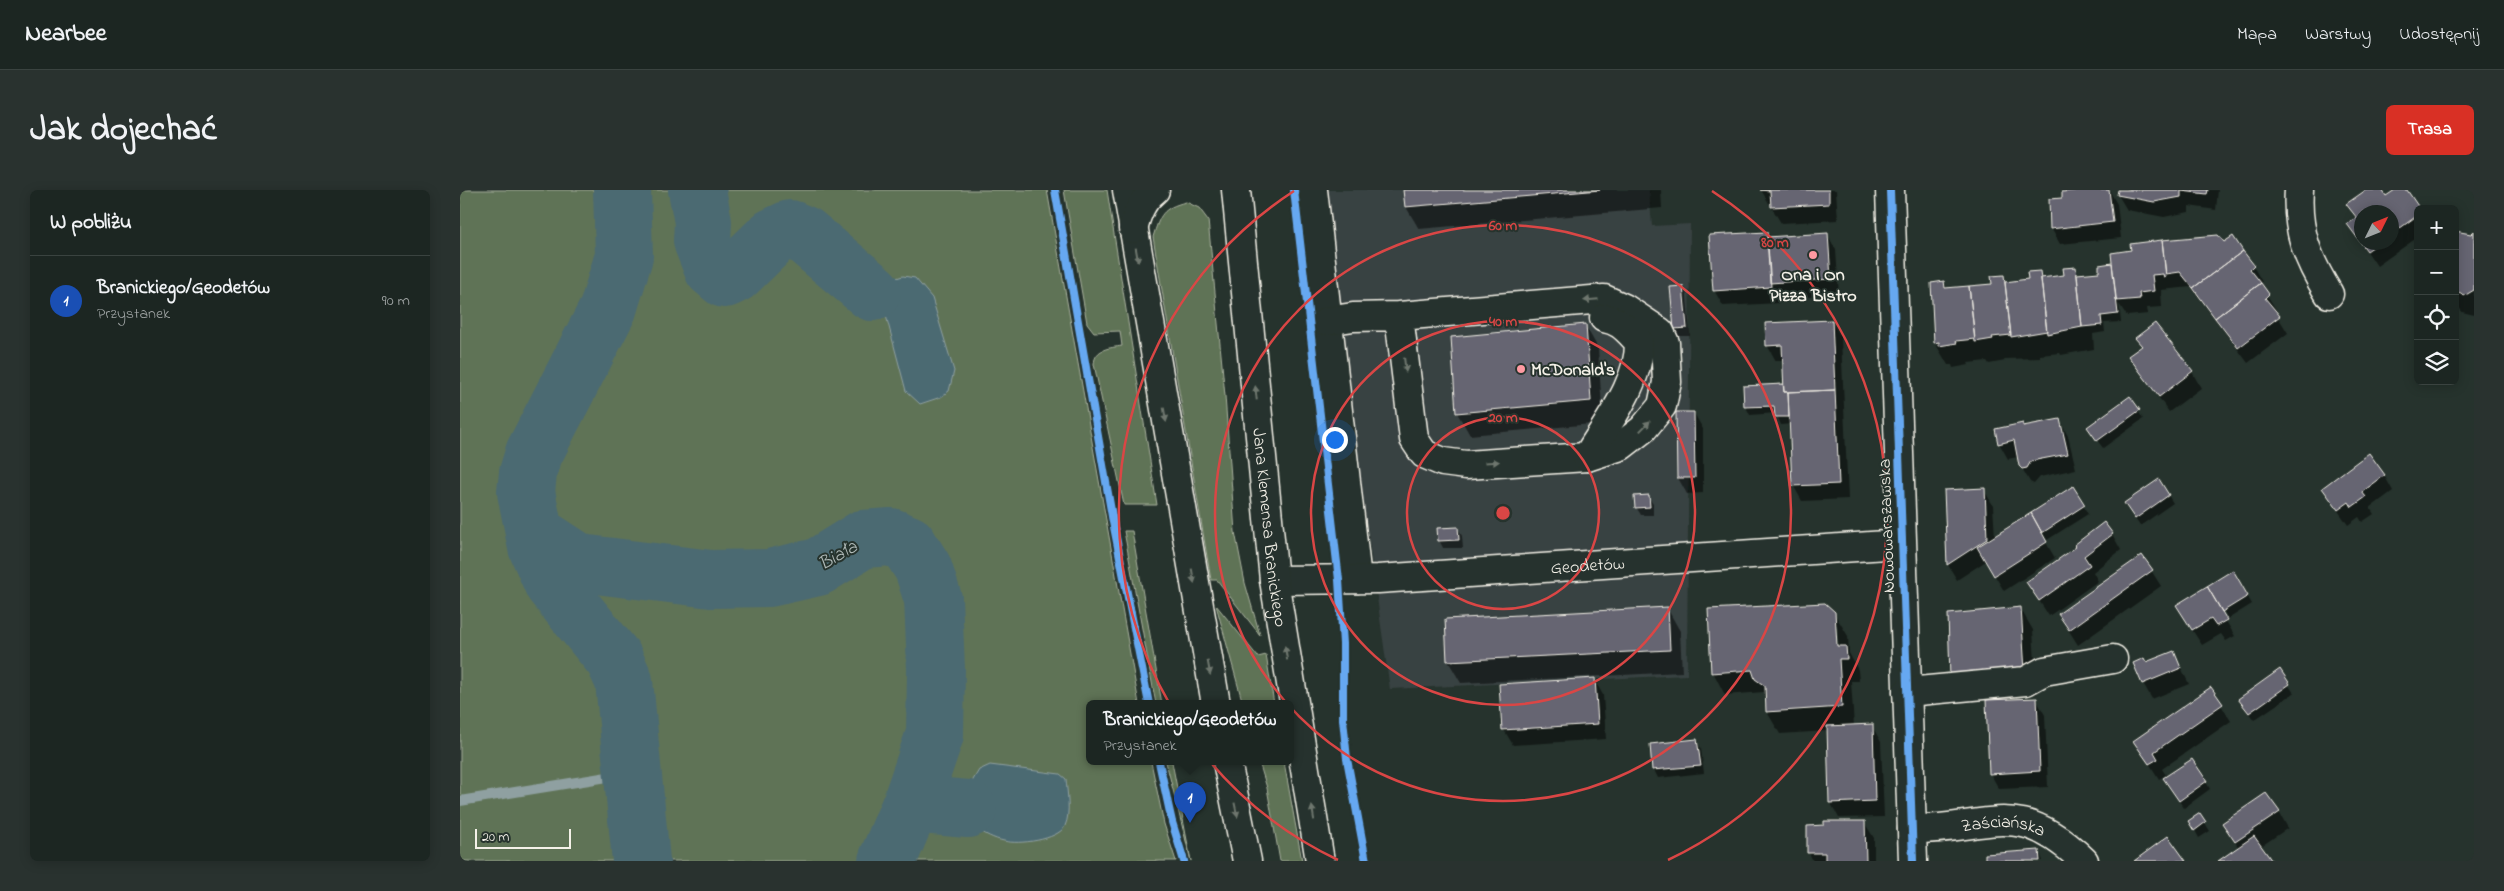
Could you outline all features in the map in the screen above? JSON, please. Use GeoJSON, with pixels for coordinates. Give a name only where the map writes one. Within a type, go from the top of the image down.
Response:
{"type":"FeatureCollection","features":[{"type":"Feature","properties":{"kind":"street"},"geometry":{"type":"LineString","coordinates":[[1127,190],[1215,700]]}},
{"type":"Feature","properties":{"kind":"street"},"geometry":{"type":"LineString","coordinates":[[1133,229],[1137,211],[1147,196],[1155,190]]}},
{"type":"Feature","properties":{"kind":"street"},"geometry":{"type":"LineString","coordinates":[[1219,190],[1237,201]]}},
{"type":"Feature","properties":{"kind":"street"},"geometry":{"type":"LineString","coordinates":[[1313,190],[1357,579]]}},
{"type":"Feature","properties":{"kind":"street","name":"Nowowarszawska"},"geometry":{"type":"LineString","coordinates":[[1890,190],[1913,861]]}},
{"type":"Feature","properties":{"kind":"street"},"geometry":{"type":"LineString","coordinates":[[2299,190],[2297,214],[2303,242],[2312,267],[2329,294]]}},
{"type":"Feature","properties":{"kind":"street","name":"Jana Klemensa Branickiego"},"geometry":{"type":"LineString","coordinates":[[1237,201],[1274,580],[1294,700]]}},
{"type":"Feature","properties":{"kind":"street"},"geometry":{"type":"LineString","coordinates":[[1327,321],[1353,317],[1399,316],[1604,299],[1624,308],[1660,332],[1665,342],[1667,382],[1662,406],[1643,429],[1621,446],[1587,457],[1466,465],[1443,462],[1424,454],[1414,439],[1399,316]]}},
{"type":"Feature","properties":{"kind":"street"},"geometry":{"type":"LineString","coordinates":[[1399,316],[1441,329],[1602,318],[1612,319],[1622,325],[1638,342],[1639,358],[1625,393],[1587,457]]}},
{"type":"Feature","properties":{"kind":"street","name":"Geodetów"},"geometry":{"type":"LineString","coordinates":[[1274,580],[1357,579],[1901,544]]}},
{"type":"Feature","properties":{"kind":"street"},"geometry":{"type":"LineString","coordinates":[[1907,692],[2026,680],[2044,671],[2113,659]]}},
{"type":"Feature","properties":{"kind":"street","name":"Jana Klemensa Branickiego"},"geometry":{"type":"LineString","coordinates":[[1294,702],[1320,861]]}},
{"type":"Feature","properties":{"kind":"street"},"geometry":{"type":"LineString","coordinates":[[1228,765],[1247,861]]}},
{"type":"Feature","properties":{"kind":"street","name":"Zaściańska"},"geometry":{"type":"LineString","coordinates":[[1912,829],[1934,829],[1992,820],[2019,821],[2047,831],[2066,844],[2084,861]]}},
{"type":"Feature","properties":{"kind":"shaded area"},"geometry":{"type":"Polygon","coordinates":[[[1319,190],[1649,190],[1652,226],[1690,224],[1687,675],[1390,689],[1319,190]]]}},
{"type":"Feature","properties":{"kind":"green space"},"geometry":{"type":"Polygon","coordinates":[[[460,190],[1047,190],[1138,700],[1086,700],[1086,765],[1152,765],[1164,824],[1176,861],[460,861],[460,190]]]}},
{"type":"Feature","properties":{"kind":"green space"},"geometry":{"type":"Polygon","coordinates":[[[1064,190],[1107,190],[1157,505],[1124,505],[1094,364],[1100,352],[1108,348],[1122,346],[1120,331],[1094,332],[1087,323],[1064,190]]]}},
{"type":"Feature","properties":{"kind":"green space"},"geometry":{"type":"Polygon","coordinates":[[[1186,202],[1199,208],[1208,220],[1225,396],[1235,532],[1245,583],[1260,635],[1217,580],[1211,580],[1153,237],[1163,214],[1172,207],[1186,202]]]}},
{"type":"Feature","properties":{"kind":"green space"},"geometry":{"type":"Polygon","coordinates":[[[1124,531],[1132,531],[1161,700],[1155,700],[1124,531]]]}},
{"type":"Feature","properties":{"kind":"green space"},"geometry":{"type":"Polygon","coordinates":[[[1216,605],[1258,657],[1266,655],[1273,700],[1242,700],[1216,605]]]}},
{"type":"Feature","properties":{"kind":"green space"},"geometry":{"type":"Polygon","coordinates":[[[1167,765],[1173,765],[1191,861],[1167,765]]]}},
{"type":"Feature","properties":{"kind":"green space"},"geometry":{"type":"Polygon","coordinates":[[[1260,765],[1285,765],[1302,861],[1280,861],[1267,788],[1260,765]]]}},
{"type":"Feature","properties":{"kind":"water"},"geometry":{"type":"Polygon","coordinates":[[[903,276],[915,278],[932,298],[954,371],[949,391],[941,397],[920,404],[906,391],[884,308],[872,292],[883,282],[903,276]]]}},
{"type":"Feature","properties":{"kind":"water"},"geometry":{"type":"Polygon","coordinates":[[[990,765],[1060,774],[1066,779],[1068,815],[1065,826],[1061,831],[1046,838],[1028,842],[1010,842],[993,838],[976,828],[968,809],[973,780],[979,770],[990,765]]]}},
{"type":"Feature","properties":{"kind":"building"},"geometry":{"type":"Polygon","coordinates":[[[1403,190],[1600,190],[1405,207],[1403,190]]]}},
{"type":"Feature","properties":{"kind":"building"},"geometry":{"type":"Polygon","coordinates":[[[1760,190],[1829,190],[1829,204],[1771,207],[1770,191],[1760,190]]]}},
{"type":"Feature","properties":{"kind":"building"},"geometry":{"type":"Polygon","coordinates":[[[2109,190],[2113,222],[2050,229],[2049,199],[2062,198],[2062,192],[2109,190]]]}},
{"type":"Feature","properties":{"kind":"building"},"geometry":{"type":"Polygon","coordinates":[[[2118,190],[2208,190],[2207,194],[2181,191],[2181,197],[2154,202],[2117,195],[2118,190]]]}},
{"type":"Feature","properties":{"kind":"building"},"geometry":{"type":"Polygon","coordinates":[[[2366,190],[2382,190],[2386,196],[2395,190],[2407,190],[2417,205],[2414,205],[2414,218],[2399,229],[2399,205],[2354,205],[2354,214],[2346,204],[2366,190]]]}},
{"type":"Feature","properties":{"kind":"building"},"geometry":{"type":"Polygon","coordinates":[[[2354,220],[2354,233],[2347,224],[2354,220]]]}},
{"type":"Feature","properties":{"kind":"building"},"geometry":{"type":"Polygon","coordinates":[[[2474,231],[2474,290],[2464,296],[2459,293],[2459,232],[2471,234],[2474,231]]]}},
{"type":"Feature","properties":{"kind":"building"},"geometry":{"type":"Polygon","coordinates":[[[1767,232],[1771,287],[1713,291],[1709,235],[1767,232]]]}},
{"type":"Feature","properties":{"kind":"building"},"geometry":{"type":"Polygon","coordinates":[[[1828,233],[1831,279],[1770,283],[1767,237],[1828,233]]]}},
{"type":"Feature","properties":{"kind":"building"},"geometry":{"type":"Polygon","coordinates":[[[2218,235],[2224,242],[2233,236],[2243,251],[2193,288],[2180,272],[2166,274],[2162,240],[2218,235]]]}},
{"type":"Feature","properties":{"kind":"building"},"geometry":{"type":"Polygon","coordinates":[[[2162,240],[2166,277],[2164,278],[2163,274],[2152,275],[2154,291],[2139,293],[2140,299],[2116,301],[2111,253],[2131,250],[2130,244],[2162,240]]]}},
{"type":"Feature","properties":{"kind":"building"},"geometry":{"type":"Polygon","coordinates":[[[2243,251],[2254,265],[2250,269],[2261,283],[2215,318],[2193,288],[2243,251]]]}},
{"type":"Feature","properties":{"kind":"building"},"geometry":{"type":"Polygon","coordinates":[[[2112,263],[2118,314],[2101,316],[2102,325],[2082,327],[2077,274],[2099,272],[2099,265],[2112,263]]]}},
{"type":"Feature","properties":{"kind":"building"},"geometry":{"type":"Polygon","coordinates":[[[2076,267],[2082,327],[2047,334],[2041,278],[2064,275],[2063,268],[2076,267]]]}},
{"type":"Feature","properties":{"kind":"building"},"geometry":{"type":"Polygon","coordinates":[[[2040,271],[2047,331],[2011,337],[2005,282],[2028,279],[2027,272],[2040,271]]]}},
{"type":"Feature","properties":{"kind":"building"},"geometry":{"type":"Polygon","coordinates":[[[2004,275],[2011,335],[1992,337],[1993,339],[1975,342],[1969,286],[1992,284],[1991,276],[2004,275]]]}},
{"type":"Feature","properties":{"kind":"building"},"geometry":{"type":"Polygon","coordinates":[[[1944,281],[1945,288],[1969,286],[1975,339],[1956,341],[1957,343],[1939,346],[1939,342],[1934,343],[1931,283],[1944,281]]]}},
{"type":"Feature","properties":{"kind":"building"},"geometry":{"type":"Polygon","coordinates":[[[2261,283],[2269,294],[2265,298],[2280,316],[2238,348],[2215,318],[2261,283]]]}},
{"type":"Feature","properties":{"kind":"building"},"geometry":{"type":"Polygon","coordinates":[[[1683,286],[1687,328],[1674,329],[1670,287],[1683,286]]]}},
{"type":"Feature","properties":{"kind":"building"},"geometry":{"type":"Polygon","coordinates":[[[1832,320],[1835,390],[1784,392],[1782,345],[1766,346],[1765,323],[1832,320]]]}},
{"type":"Feature","properties":{"kind":"building"},"geometry":{"type":"Polygon","coordinates":[[[2155,323],[2193,371],[2159,397],[2128,356],[2142,346],[2135,338],[2155,323]]]}},
{"type":"Feature","properties":{"kind":"building","name":"McDonald's"},"geometry":{"type":"Polygon","coordinates":[[[1586,324],[1591,401],[1456,413],[1451,337],[1586,324]]]}},
{"type":"Feature","properties":{"kind":"building"},"geometry":{"type":"Polygon","coordinates":[[[1783,384],[1784,392],[1788,392],[1789,417],[1775,417],[1774,406],[1744,407],[1743,386],[1783,384]]]}},
{"type":"Feature","properties":{"kind":"building"},"geometry":{"type":"Polygon","coordinates":[[[1835,390],[1839,484],[1792,486],[1788,392],[1835,390]]]}},
{"type":"Feature","properties":{"kind":"building"},"geometry":{"type":"Polygon","coordinates":[[[2130,396],[2140,410],[2097,441],[2087,427],[2130,396]]]}},
{"type":"Feature","properties":{"kind":"building"},"geometry":{"type":"Polygon","coordinates":[[[1676,412],[1694,412],[1695,478],[1677,478],[1676,412]]]}},
{"type":"Feature","properties":{"kind":"building"},"geometry":{"type":"Polygon","coordinates":[[[2060,419],[2068,454],[2031,461],[2027,468],[2022,469],[2019,466],[2014,440],[1998,444],[1995,429],[2023,423],[2023,426],[2060,419]]]}},
{"type":"Feature","properties":{"kind":"building"},"geometry":{"type":"Polygon","coordinates":[[[2369,453],[2385,475],[2362,492],[2366,497],[2352,507],[2349,502],[2338,510],[2322,488],[2369,453]]]}},
{"type":"Feature","properties":{"kind":"building"},"geometry":{"type":"Polygon","coordinates":[[[2159,479],[2169,495],[2135,519],[2124,503],[2159,479]]]}},
{"type":"Feature","properties":{"kind":"building"},"geometry":{"type":"Polygon","coordinates":[[[2073,486],[2085,505],[2042,533],[2031,513],[2073,486]]]}},
{"type":"Feature","properties":{"kind":"building"},"geometry":{"type":"Polygon","coordinates":[[[1985,488],[1987,539],[1947,565],[1944,490],[1985,488]]]}},
{"type":"Feature","properties":{"kind":"building"},"geometry":{"type":"Polygon","coordinates":[[[1649,495],[1650,507],[1635,508],[1634,496],[1649,495]]]}},
{"type":"Feature","properties":{"kind":"building"},"geometry":{"type":"Polygon","coordinates":[[[2031,513],[2047,542],[1994,576],[1977,547],[2031,513]]]}},
{"type":"Feature","properties":{"kind":"building"},"geometry":{"type":"Polygon","coordinates":[[[2104,522],[2113,534],[2084,556],[2090,565],[2039,601],[2026,582],[2076,547],[2074,545],[2104,522]]]}},
{"type":"Feature","properties":{"kind":"building"},"geometry":{"type":"Polygon","coordinates":[[[1458,527],[1459,540],[1438,541],[1437,528],[1458,527]]]}},
{"type":"Feature","properties":{"kind":"building"},"geometry":{"type":"Polygon","coordinates":[[[2142,555],[2153,570],[2069,630],[2058,614],[2142,555]]]}},
{"type":"Feature","properties":{"kind":"building"},"geometry":{"type":"Polygon","coordinates":[[[2233,570],[2248,596],[2222,612],[2207,586],[2233,570]]]}},
{"type":"Feature","properties":{"kind":"building"},"geometry":{"type":"Polygon","coordinates":[[[2207,586],[2227,620],[2216,626],[2211,619],[2192,630],[2176,605],[2207,586]]]}},
{"type":"Feature","properties":{"kind":"building"},"geometry":{"type":"Polygon","coordinates":[[[1825,603],[1835,612],[1837,646],[1846,646],[1847,659],[1839,659],[1842,707],[1766,712],[1765,686],[1755,679],[1752,670],[1711,673],[1708,609],[1825,603]]]}},
{"type":"Feature","properties":{"kind":"building"},"geometry":{"type":"Polygon","coordinates":[[[1668,607],[1670,650],[1447,661],[1445,619],[1668,607]]]}},
{"type":"Feature","properties":{"kind":"building"},"geometry":{"type":"Polygon","coordinates":[[[2021,607],[2025,672],[1950,678],[1948,614],[2021,607]]]}},
{"type":"Feature","properties":{"kind":"building"},"geometry":{"type":"Polygon","coordinates":[[[2174,651],[2181,668],[2142,684],[2133,663],[2144,658],[2146,662],[2174,651]]]}},
{"type":"Feature","properties":{"kind":"building"},"geometry":{"type":"Polygon","coordinates":[[[2280,669],[2290,684],[2249,713],[2238,699],[2280,669]]]}},
{"type":"Feature","properties":{"kind":"building"},"geometry":{"type":"Polygon","coordinates":[[[1595,678],[1598,724],[1502,730],[1499,684],[1595,678]]]}},
{"type":"Feature","properties":{"kind":"building"},"geometry":{"type":"Polygon","coordinates":[[[2211,687],[2223,704],[2154,752],[2158,759],[2149,764],[2133,741],[2211,687]]]}},
{"type":"Feature","properties":{"kind":"building"},"geometry":{"type":"Polygon","coordinates":[[[2037,698],[2040,771],[1989,774],[1986,700],[2037,698]]]}},
{"type":"Feature","properties":{"kind":"building"},"geometry":{"type":"Polygon","coordinates":[[[1873,724],[1875,801],[1829,803],[1827,726],[1873,724]]]}},
{"type":"Feature","properties":{"kind":"building"},"geometry":{"type":"Polygon","coordinates":[[[1697,739],[1701,766],[1652,770],[1650,744],[1697,739]]]}},
{"type":"Feature","properties":{"kind":"building"},"geometry":{"type":"Polygon","coordinates":[[[2192,759],[2207,781],[2179,801],[2163,778],[2192,759]]]}},
{"type":"Feature","properties":{"kind":"building"},"geometry":{"type":"Polygon","coordinates":[[[2266,793],[2280,812],[2235,842],[2222,823],[2266,793]]]}},
{"type":"Feature","properties":{"kind":"building"},"geometry":{"type":"Polygon","coordinates":[[[2200,813],[2206,822],[2194,831],[2188,821],[2200,813]]]}},
{"type":"Feature","properties":{"kind":"building"},"geometry":{"type":"Polygon","coordinates":[[[1824,821],[1865,821],[1866,861],[1825,861],[1825,853],[1807,853],[1807,826],[1824,825],[1824,821]]]}},
{"type":"Feature","properties":{"kind":"building"},"geometry":{"type":"Polygon","coordinates":[[[2168,836],[2186,861],[2134,861],[2168,836]]]}},
{"type":"Feature","properties":{"kind":"building"},"geometry":{"type":"Polygon","coordinates":[[[2254,836],[2272,861],[2218,861],[2254,836]]]}},
{"type":"Feature","properties":{"kind":"building"},"geometry":{"type":"Polygon","coordinates":[[[2039,850],[2040,861],[1985,861],[1985,854],[2039,850]]]}},
{"type":"Feature","properties":{"kind":"waterway","name":"Biała"},"geometry":{"type":"LineString","coordinates":[[622,190],[624,256],[608,309],[534,453],[528,473],[526,492],[537,547],[553,584],[614,659],[624,681],[641,861]]}},
{"type":"Feature","properties":{"kind":"waterway"},"geometry":{"type":"LineString","coordinates":[[697,190],[703,222],[702,241],[713,269],[725,279],[735,274],[773,237],[790,229],[804,235],[872,292]]}},
{"type":"Feature","properties":{"kind":"waterway","name":"Biała"},"geometry":{"type":"LineString","coordinates":[[534,533],[580,563],[711,579],[769,578],[818,567],[863,539],[891,537],[908,544],[923,568],[933,599],[936,669],[935,734],[911,804],[887,861]]}},
{"type":"Feature","properties":{"kind":"waterway"},"geometry":{"type":"LineString","coordinates":[[460,801],[632,773]]}},
{"type":"Feature","properties":{"kind":"waterway"},"geometry":{"type":"LineString","coordinates":[[911,804],[968,809]]}},
{"type":"Feature","properties":{"kind":"cycle path"},"geometry":{"type":"LineString","coordinates":[[1055,190],[1113,522],[1148,700]]}},
{"type":"Feature","properties":{"kind":"cycle path"},"geometry":{"type":"LineString","coordinates":[[1294,190],[1339,580],[1343,644],[1343,719],[1347,759],[1366,861]]}},
{"type":"Feature","properties":{"kind":"cycle path"},"geometry":{"type":"LineString","coordinates":[[1890,190],[1913,861]]}},
{"type":"Feature","properties":{"kind":"cycle path"},"geometry":{"type":"LineString","coordinates":[[1160,765],[1172,822],[1184,861]]}},
{"type":"Feature","properties":{"kind":"place","name":"Ona i On Pizza Bistro"},"geometry":{"type":"Point","coordinates":[1813,255]}},
{"type":"Feature","properties":{"kind":"place","name":"McDonald's"},"geometry":{"type":"Point","coordinates":[1521,369]}},
{"type":"Feature","properties":{"kind":"place","name":"Branickiego/Geodetów"},"geometry":{"type":"Point","coordinates":[1190,823]}}]}
